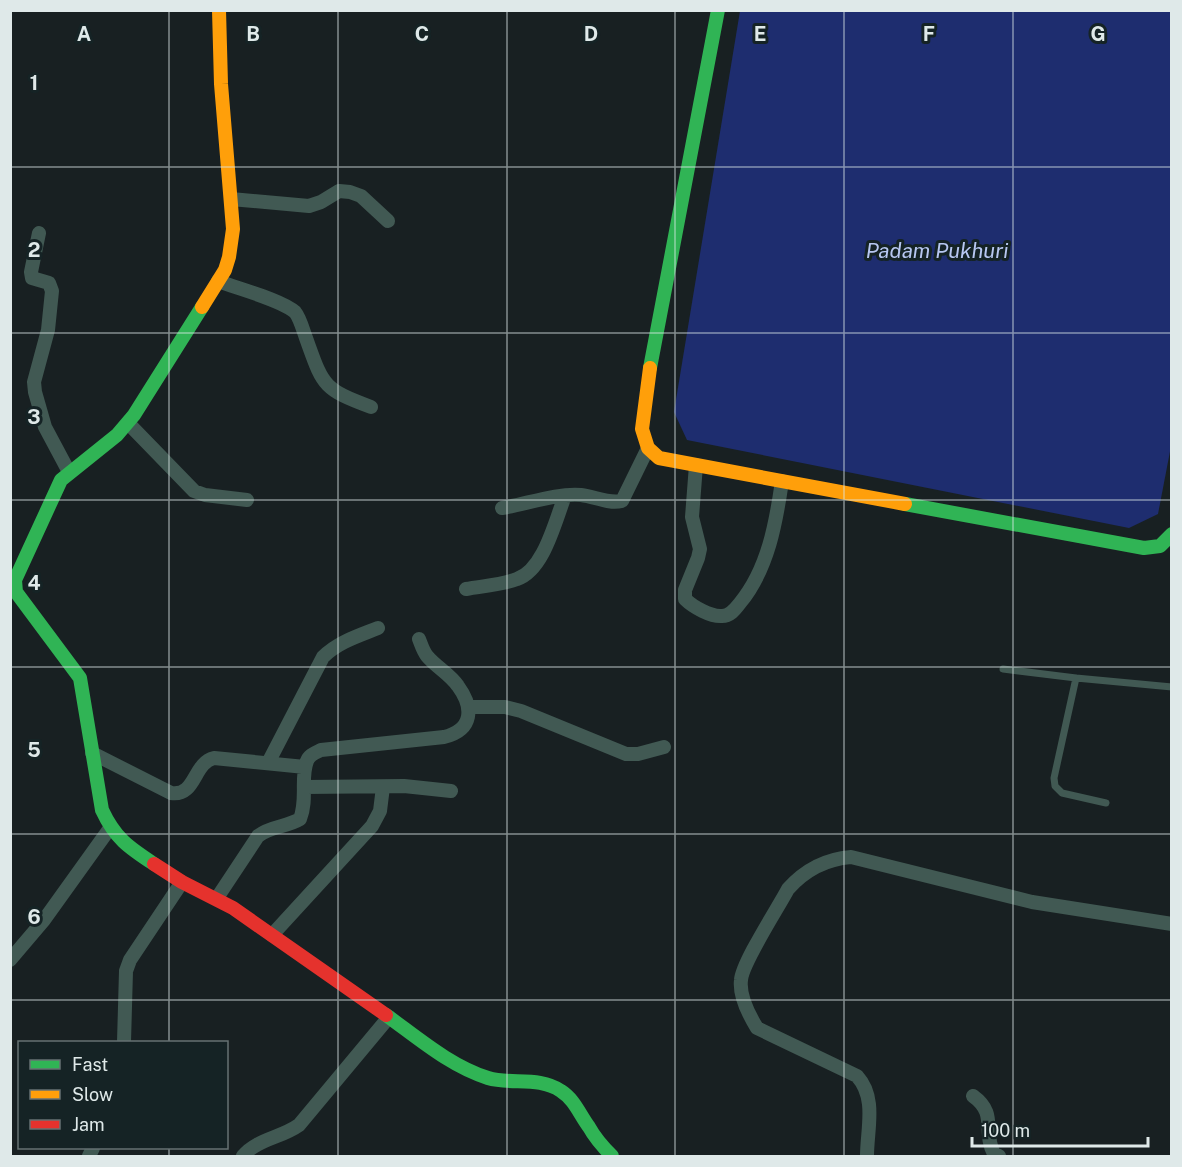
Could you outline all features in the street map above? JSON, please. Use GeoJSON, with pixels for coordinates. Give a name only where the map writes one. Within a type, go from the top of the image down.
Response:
{"type":"FeatureCollection","features":[{"type":"Feature","properties":{"kind":"street"},"geometry":{"type":"LineString","coordinates":[[219,10],[218,46],[231,199],[231,249],[225,270],[139,409],[117,435],[69,472],[58,486],[15,580],[13,593],[80,678],[102,810],[117,837],[182,882],[218,898],[446,1058],[493,1079],[541,1083],[563,1092],[572,1100],[590,1130],[612,1156]]}},
{"type":"Feature","properties":{"kind":"street"},"geometry":{"type":"LineString","coordinates":[[718,10],[646,390],[642,429],[648,448],[659,458],[1144,548],[1157,548],[1167,542],[1172,534]]}},
{"type":"Feature","properties":{"kind":"street"},"geometry":{"type":"LineString","coordinates":[[231,199],[309,206],[321,202],[339,190],[361,196],[388,221]]}},
{"type":"Feature","properties":{"kind":"street"},"geometry":{"type":"LineString","coordinates":[[39,233],[31,272],[32,278],[49,283],[52,291],[48,330],[34,382],[35,392],[45,427],[69,472]]}},
{"type":"Feature","properties":{"kind":"street"},"geometry":{"type":"LineString","coordinates":[[218,281],[284,305],[296,313],[319,375],[328,387],[346,398],[371,407]]}},
{"type":"Feature","properties":{"kind":"street"},"geometry":{"type":"LineString","coordinates":[[128,423],[194,492],[247,500]]}},
{"type":"Feature","properties":{"kind":"street"},"geometry":{"type":"LineString","coordinates":[[502,508],[581,495],[614,503],[622,501],[648,448]]}},
{"type":"Feature","properties":{"kind":"street"},"geometry":{"type":"LineString","coordinates":[[696,465],[692,517],[700,549],[685,590],[685,599],[690,604],[713,615],[723,616],[733,612],[752,588],[768,547],[778,511],[782,481]]}},
{"type":"Feature","properties":{"kind":"street"},"geometry":{"type":"LineString","coordinates":[[466,589],[517,579],[530,573],[538,563],[565,496]]}},
{"type":"Feature","properties":{"kind":"street"},"geometry":{"type":"LineString","coordinates":[[268,763],[323,657],[343,642],[378,628]]}},
{"type":"Feature","properties":{"kind":"street"},"geometry":{"type":"LineString","coordinates":[[218,898],[258,836],[264,831],[300,819],[305,804],[305,767],[307,759],[313,753],[321,750],[454,734],[466,724],[469,715],[468,707],[458,685],[427,656],[419,639]]}},
{"type":"Feature","properties":{"kind":"street"},"geometry":{"type":"LineString","coordinates":[[468,707],[505,707],[522,711],[626,754],[638,754],[664,747]]}},
{"type":"Feature","properties":{"kind":"street"},"geometry":{"type":"LineString","coordinates":[[92,753],[177,794],[189,788],[202,764],[214,758],[305,767]]}},
{"type":"Feature","properties":{"kind":"street"},"geometry":{"type":"LineString","coordinates":[[305,787],[404,786],[451,791]]}},
{"type":"Feature","properties":{"kind":"street"},"geometry":{"type":"LineString","coordinates":[[272,935],[377,820],[383,787]]}},
{"type":"Feature","properties":{"kind":"street"},"geometry":{"type":"LineString","coordinates":[[10,960],[44,920],[110,828]]}},
{"type":"Feature","properties":{"kind":"street"},"geometry":{"type":"LineString","coordinates":[[867,1156],[869,1098],[866,1086],[857,1077],[758,1028],[752,1019],[741,990],[743,971],[788,890],[797,879],[823,862],[851,857],[1032,902],[1172,924]]}},
{"type":"Feature","properties":{"kind":"street"},"geometry":{"type":"LineString","coordinates":[[124,1041],[126,971],[129,960],[182,882]]}},
{"type":"Feature","properties":{"kind":"street"},"geometry":{"type":"LineString","coordinates":[[243,1156],[258,1144],[289,1132],[298,1125],[390,1017]]}},
{"type":"Feature","properties":{"kind":"street"},"geometry":{"type":"LineString","coordinates":[[974,1096],[987,1111],[989,1146],[994,1154],[999,1156]]}},
{"type":"Feature","properties":{"kind":"lane"},"geometry":{"type":"LineString","coordinates":[[1003,669],[1172,687]]}},
{"type":"Feature","properties":{"kind":"lane"},"geometry":{"type":"LineString","coordinates":[[1076,678],[1054,777],[1055,786],[1062,793],[1106,803]]}},
{"type":"Feature","properties":{"kind":"water","name":"Padam Pukhuri"},"geometry":{"type":"Polygon","coordinates":[[[740,11],[1171,11],[1172,441],[1158,514],[1129,528],[687,440],[674,412],[740,11]]]}},
{"type":"Feature","properties":{"kind":"traffic: fast"},"geometry":{"type":"LineString","coordinates":[[650,368],[718,10]]}},
{"type":"Feature","properties":{"kind":"traffic: fast"},"geometry":{"type":"LineString","coordinates":[[154,864],[123,841],[112,828],[102,810],[80,678],[16,592],[15,580],[61,480],[117,435],[134,415],[202,307]]}},
{"type":"Feature","properties":{"kind":"traffic: fast"},"geometry":{"type":"LineString","coordinates":[[905,504],[1144,548],[1160,546],[1172,534]]}},
{"type":"Feature","properties":{"kind":"traffic: fast"},"geometry":{"type":"LineString","coordinates":[[386,1015],[435,1051],[474,1073],[497,1080],[535,1082],[553,1086],[566,1094],[597,1139],[612,1156]]}},
{"type":"Feature","properties":{"kind":"traffic: slow"},"geometry":{"type":"LineString","coordinates":[[202,307],[225,270],[233,229],[221,84],[219,10]]}},
{"type":"Feature","properties":{"kind":"traffic: slow"},"geometry":{"type":"LineString","coordinates":[[650,368],[642,429],[648,448],[659,458],[905,504]]}},
{"type":"Feature","properties":{"kind":"traffic: jam"},"geometry":{"type":"LineString","coordinates":[[154,864],[182,882],[233,908],[386,1015]]}}]}
